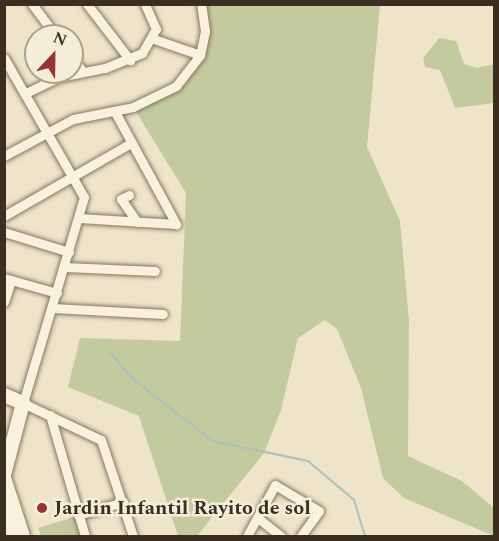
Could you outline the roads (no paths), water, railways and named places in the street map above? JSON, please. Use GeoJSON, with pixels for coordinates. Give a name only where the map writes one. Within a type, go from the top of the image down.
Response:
{"type":"FeatureCollection","features":[{"type":"Feature","properties":{"kind":"street"},"geometry":{"type":"LineString","coordinates":[[32,4],[47,24]]}},
{"type":"Feature","properties":{"kind":"street"},"geometry":{"type":"LineString","coordinates":[[87,4],[130,60]]}},
{"type":"Feature","properties":{"kind":"street"},"geometry":{"type":"LineString","coordinates":[[84,71],[130,60],[154,39],[155,24],[145,4]]}},
{"type":"Feature","properties":{"kind":"street"},"geometry":{"type":"LineString","coordinates":[[5,154],[73,119],[115,112],[176,86],[200,55],[206,31],[201,4]]}},
{"type":"Feature","properties":{"kind":"street"},"geometry":{"type":"LineString","coordinates":[[154,39],[200,55]]}},
{"type":"Feature","properties":{"kind":"street"},"geometry":{"type":"LineString","coordinates":[[6,63],[26,93],[84,197],[23,403],[5,481],[24,537]]}},
{"type":"Feature","properties":{"kind":"street"},"geometry":{"type":"LineString","coordinates":[[26,93],[49,84]]}},
{"type":"Feature","properties":{"kind":"street"},"geometry":{"type":"LineString","coordinates":[[79,219],[176,224],[115,112]]}},
{"type":"Feature","properties":{"kind":"street"},"geometry":{"type":"LineString","coordinates":[[4,216],[131,143]]}},
{"type":"Feature","properties":{"kind":"street"},"geometry":{"type":"LineString","coordinates":[[129,195],[121,200],[136,222]]}},
{"type":"Feature","properties":{"kind":"street"},"geometry":{"type":"LineString","coordinates":[[4,232],[69,252]]}},
{"type":"Feature","properties":{"kind":"street"},"geometry":{"type":"LineString","coordinates":[[65,267],[155,271]]}},
{"type":"Feature","properties":{"kind":"street"},"geometry":{"type":"LineString","coordinates":[[4,302],[8,279],[57,293]]}},
{"type":"Feature","properties":{"kind":"street"},"geometry":{"type":"LineString","coordinates":[[53,308],[163,314]]}},
{"type":"Feature","properties":{"kind":"street"},"geometry":{"type":"LineString","coordinates":[[4,395],[101,440],[133,537]]}},
{"type":"Feature","properties":{"kind":"street"},"geometry":{"type":"LineString","coordinates":[[50,415],[85,537]]}},
{"type":"Feature","properties":{"kind":"street"},"geometry":{"type":"LineString","coordinates":[[247,537],[259,519],[269,490],[280,485],[319,511],[301,537]]}},
{"type":"Feature","properties":{"kind":"street"},"geometry":{"type":"LineString","coordinates":[[78,515],[123,502]]}},
{"type":"Feature","properties":{"kind":"street"},"geometry":{"type":"LineString","coordinates":[[4,513],[13,537]]}},
{"type":"Feature","properties":{"kind":"street"},"geometry":{"type":"LineString","coordinates":[[259,519],[281,537]]}},
{"type":"Feature","properties":{"kind":"waterway"},"geometry":{"type":"LineString","coordinates":[[110,353],[134,380],[213,441],[308,461],[354,500],[365,536]]}},
{"type":"Feature","properties":{"kind":"place","name":"Jardin Infantil Rayito de sol"},"geometry":{"type":"Point","coordinates":[42,508]}}]}
